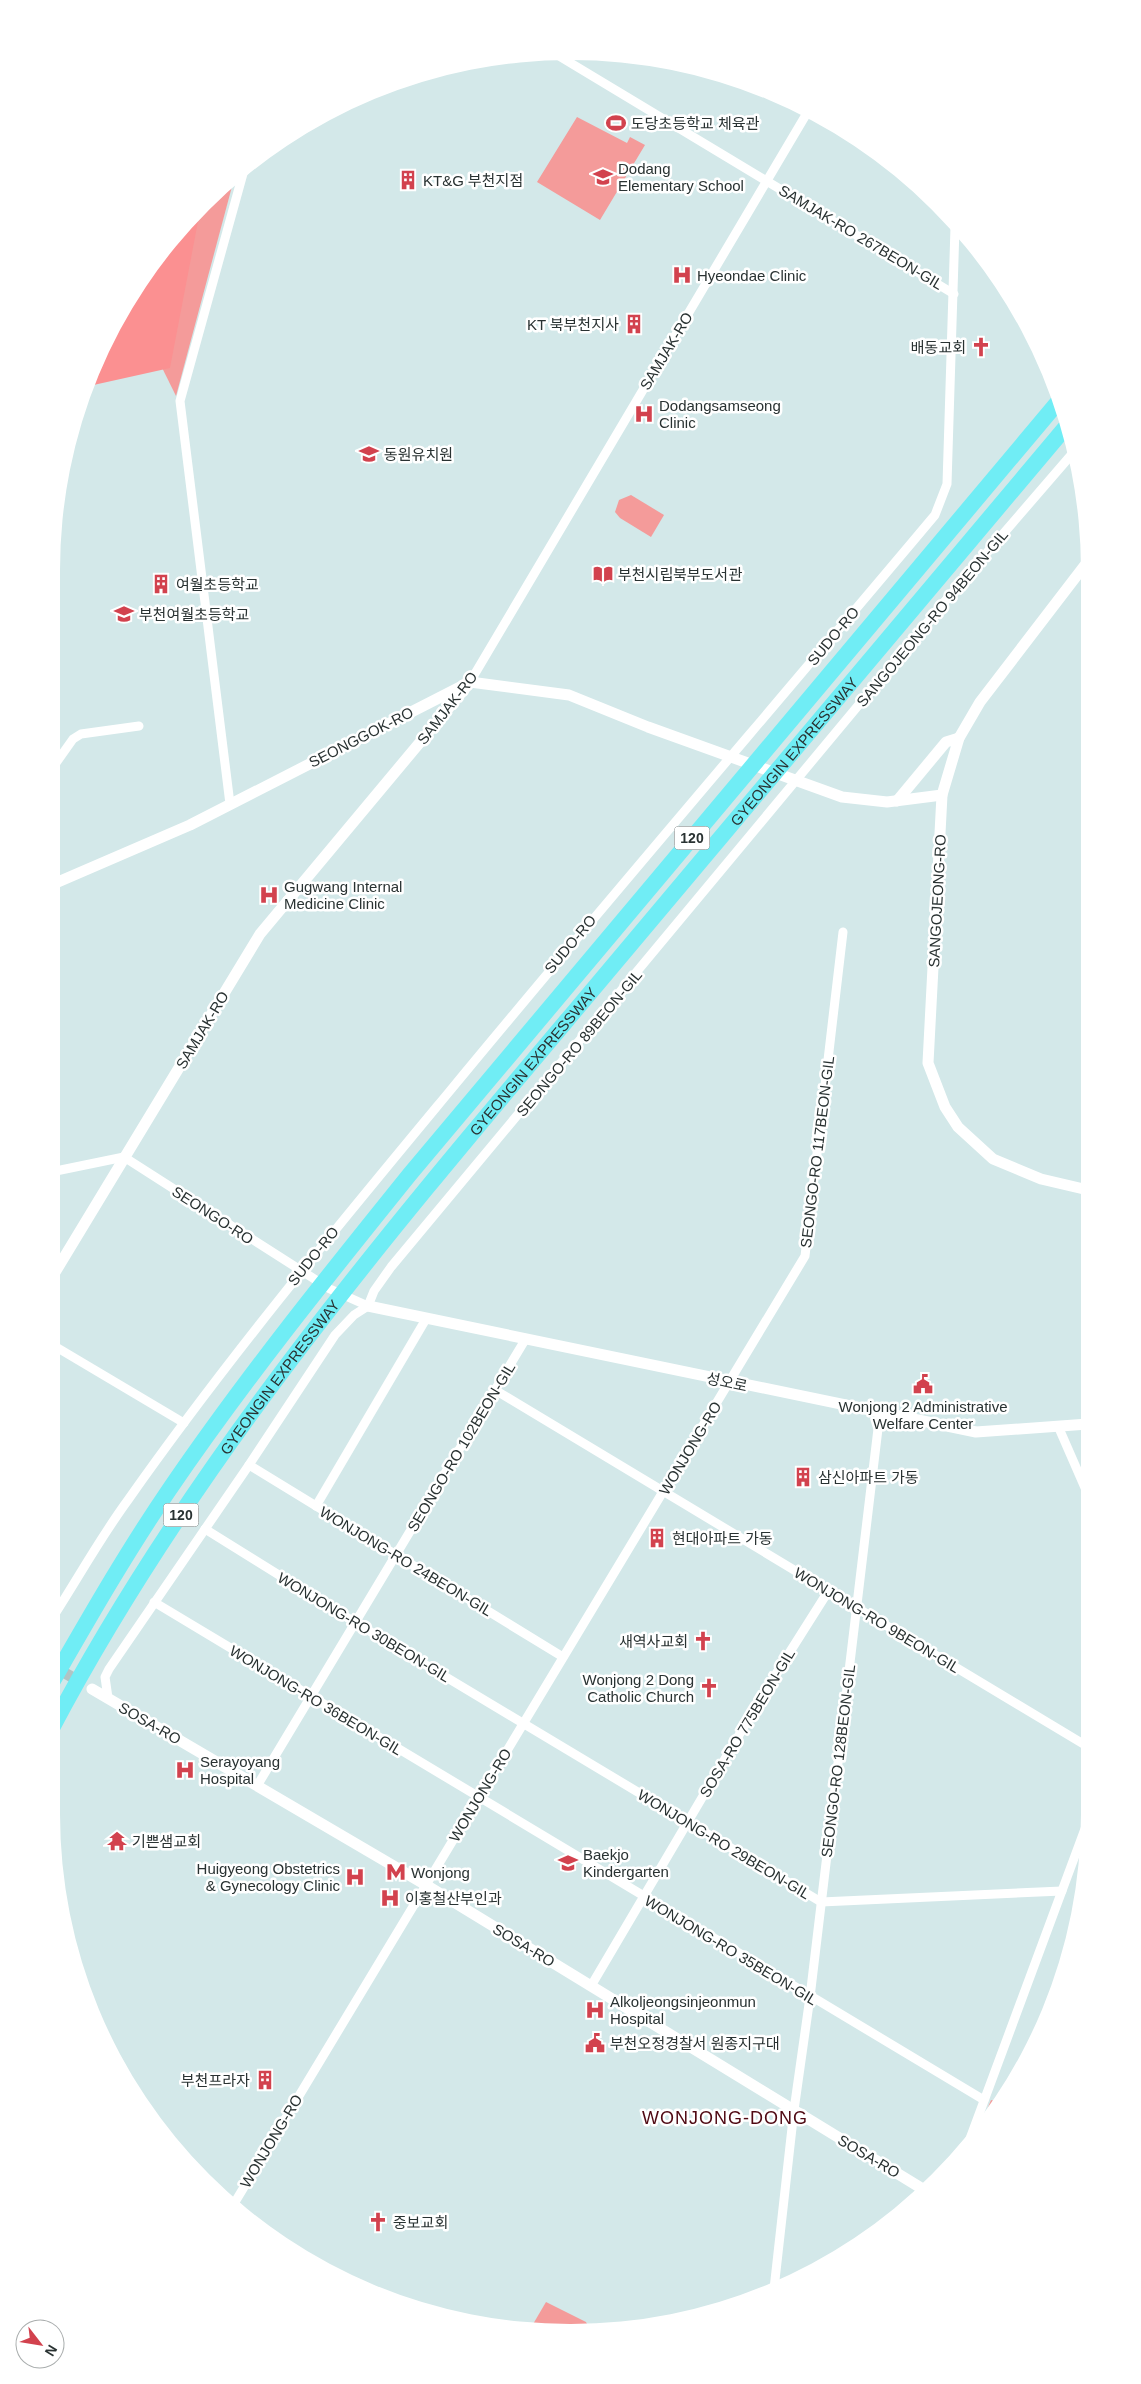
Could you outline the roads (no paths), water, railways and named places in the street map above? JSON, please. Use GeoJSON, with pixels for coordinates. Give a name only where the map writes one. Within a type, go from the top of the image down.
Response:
{"type":"FeatureCollection","features":[{"type":"Feature","properties":{"kind":"highway","name":"GYEONGIN EXPRESSWAY"},"geometry":{"type":"LineString","coordinates":[[60,1668],[115,1573],[169,1490],[246,1382],[308,1301],[416,1166],[1054,407]]}},
{"type":"Feature","properties":{"kind":"highway","name":"GYEONGIN EXPRESSWAY"},"geometry":{"type":"LineString","coordinates":[[60,1713],[86,1665],[185,1508],[261,1398],[328,1312],[432,1181],[1062,432]]}},
{"type":"Feature","properties":{"kind":"street","name":"SAMJAK-RO 267BEON-GIL"},"geometry":{"type":"LineString","coordinates":[[566,60],[954,294]]}},
{"type":"Feature","properties":{"kind":"street","name":"SAMJAK-RO"},"geometry":{"type":"LineString","coordinates":[[60,1264],[260,934],[470,682],[804,117]]}},
{"type":"Feature","properties":{"kind":"street"},"geometry":{"type":"LineString","coordinates":[[230,804],[180,402],[241,181]]}},
{"type":"Feature","properties":{"kind":"street","name":"SUDO-RO"},"geometry":{"type":"LineString","coordinates":[[60,1606],[125,1503],[300,1271],[597,912],[732,756],[935,515],[947,484],[955,235]]}},
{"type":"Feature","properties":{"kind":"street","name":"SANGOJEONG-RO 94BEON-GIL"},"geometry":{"type":"LineString","coordinates":[[793,783],[1068,458]]}},
{"type":"Feature","properties":{"kind":"street","name":"SANGOJEONG-RO"},"geometry":{"type":"LineString","coordinates":[[1081,571],[980,702],[959,738],[942,795],[928,1063],[945,1106],[958,1128],[993,1159],[1041,1179],[1081,1188]]}},
{"type":"Feature","properties":{"kind":"street"},"geometry":{"type":"LineString","coordinates":[[470,682],[569,695],[648,727],[842,797],[887,802],[942,795]]}},
{"type":"Feature","properties":{"kind":"street","name":"SEONGGOK-RO"},"geometry":{"type":"LineString","coordinates":[[60,882],[152,843],[470,682]]}},
{"type":"Feature","properties":{"kind":"street"},"geometry":{"type":"LineString","coordinates":[[60,758],[74,739],[81,734],[139,726]]}},
{"type":"Feature","properties":{"kind":"street"},"geometry":{"type":"LineString","coordinates":[[897,801],[946,742],[959,738]]}},
{"type":"Feature","properties":{"kind":"street","name":"SEONGO-RO 89BEON-GIL"},"geometry":{"type":"LineString","coordinates":[[368,1306],[374,1291],[391,1267],[793,783]]}},
{"type":"Feature","properties":{"kind":"street","name":"SEONGO-RO 117BEON-GIL"},"geometry":{"type":"LineString","coordinates":[[729,1382],[804,1256],[844,932]]}},
{"type":"Feature","properties":{"kind":"street"},"geometry":{"type":"LineString","coordinates":[[60,1170],[124,1157]]}},
{"type":"Feature","properties":{"kind":"street","name":"SEONGO-RO"},"geometry":{"type":"LineString","coordinates":[[124,1157],[300,1271],[345,1297],[368,1306]]}},
{"type":"Feature","properties":{"kind":"street"},"geometry":{"type":"LineString","coordinates":[[108,1698],[105,1677],[109,1668],[249,1465],[335,1335],[354,1315],[368,1306]]}},
{"type":"Feature","properties":{"kind":"street","name":"성오로"},"geometry":{"type":"LineString","coordinates":[[368,1306],[976,1432],[1081,1424]]}},
{"type":"Feature","properties":{"kind":"street"},"geometry":{"type":"LineString","coordinates":[[316,1506],[426,1319]]}},
{"type":"Feature","properties":{"kind":"street","name":"SEONGO-RO 102BEON-GIL"},"geometry":{"type":"LineString","coordinates":[[258,1786],[525,1340]]}},
{"type":"Feature","properties":{"kind":"street"},"geometry":{"type":"LineString","coordinates":[[60,1349],[184,1423]]}},
{"type":"Feature","properties":{"kind":"street","name":"WONJONG-RO"},"geometry":{"type":"LineString","coordinates":[[237,2199],[729,1382]]}},
{"type":"Feature","properties":{"kind":"street","name":"WONJONG-RO 9BEON-GIL"},"geometry":{"type":"LineString","coordinates":[[495,1390],[1081,1743]]}},
{"type":"Feature","properties":{"kind":"street","name":"SEONGO-RO 128BEON-GIL"},"geometry":{"type":"LineString","coordinates":[[775,2281],[794,2110],[810,1997],[880,1412]]}},
{"type":"Feature","properties":{"kind":"street"},"geometry":{"type":"LineString","coordinates":[[1058,1426],[1081,1479]]}},
{"type":"Feature","properties":{"kind":"street","name":"WONJONG-RO 24BEON-GIL"},"geometry":{"type":"LineString","coordinates":[[249,1465],[563,1657]]}},
{"type":"Feature","properties":{"kind":"street","name":"WONJONG-RO 30BEON-GIL"},"geometry":{"type":"LineString","coordinates":[[205,1529],[356,1623],[523,1723]]}},
{"type":"Feature","properties":{"kind":"street","name":"SOSA-RO 775BEON-GIL"},"geometry":{"type":"LineString","coordinates":[[591,1986],[762,1696],[829,1590]]}},
{"type":"Feature","properties":{"kind":"street","name":"WONJONG-RO 36BEON-GIL"},"geometry":{"type":"LineString","coordinates":[[154,1602],[478,1798]]}},
{"type":"Feature","properties":{"kind":"street","name":"SOSA-RO"},"geometry":{"type":"LineString","coordinates":[[92,1689],[426,1885],[918,2186]]}},
{"type":"Feature","properties":{"kind":"street","name":"WONJONG-RO 29BEON-GIL"},"geometry":{"type":"LineString","coordinates":[[523,1723],[821,1902],[1062,1891]]}},
{"type":"Feature","properties":{"kind":"street","name":"WONJONG-RO 35BEON-GIL"},"geometry":{"type":"LineString","coordinates":[[478,1798],[984,2100]]}},
{"type":"Feature","properties":{"kind":"street"},"geometry":{"type":"LineString","coordinates":[[975,2126],[1080,1842]]}},
{"type":"Feature","properties":{"kind":"tunnel"},"geometry":{"type":"LineString","coordinates":[[60,1670],[84,1684]]}},
{"type":"Feature","properties":{"kind":"place","name":"도당초등학교 체육관"},"geometry":{"type":"Point","coordinates":[616,123]}},
{"type":"Feature","properties":{"kind":"place","name":"Dodang Elementary School"},"geometry":{"type":"Point","coordinates":[603,177]}},
{"type":"Feature","properties":{"kind":"place","name":"KT&G 부천지점"},"geometry":{"type":"Point","coordinates":[408,180]}},
{"type":"Feature","properties":{"kind":"place","name":"Hyeondae Clinic"},"geometry":{"type":"Point","coordinates":[682,275]}},
{"type":"Feature","properties":{"kind":"place","name":"KT 북부천지사"},"geometry":{"type":"Point","coordinates":[634,324]}},
{"type":"Feature","properties":{"kind":"place","name":"배동교회"},"geometry":{"type":"Point","coordinates":[981,347]}},
{"type":"Feature","properties":{"kind":"place","name":"Dodangsamseong Clinic"},"geometry":{"type":"Point","coordinates":[644,414]}},
{"type":"Feature","properties":{"kind":"place","name":"동원유치원"},"geometry":{"type":"Point","coordinates":[369,454]}},
{"type":"Feature","properties":{"kind":"place","name":"부천시립북부도서관"},"geometry":{"type":"Point","coordinates":[603,574]}},
{"type":"Feature","properties":{"kind":"place","name":"여월초등학교"},"geometry":{"type":"Point","coordinates":[161,584]}},
{"type":"Feature","properties":{"kind":"place","name":"부천여월초등학교"},"geometry":{"type":"Point","coordinates":[124,614]}},
{"type":"Feature","properties":{"kind":"place","name":"Gugwang Internal Medicine Clinic"},"geometry":{"type":"Point","coordinates":[269,895]}},
{"type":"Feature","properties":{"kind":"place","name":"Wonjong 2 Administrative Welfare Center"},"geometry":{"type":"Point","coordinates":[923,1384]}},
{"type":"Feature","properties":{"kind":"place","name":"삼신아파트 가동"},"geometry":{"type":"Point","coordinates":[803,1477]}},
{"type":"Feature","properties":{"kind":"place","name":"현대아파트 가동"},"geometry":{"type":"Point","coordinates":[657,1538]}},
{"type":"Feature","properties":{"kind":"place","name":"새역사교회"},"geometry":{"type":"Point","coordinates":[703,1641]}},
{"type":"Feature","properties":{"kind":"place","name":"Wonjong 2 Dong Catholic Church"},"geometry":{"type":"Point","coordinates":[709,1688]}},
{"type":"Feature","properties":{"kind":"place","name":"Serayoyang Hospital"},"geometry":{"type":"Point","coordinates":[185,1770]}},
{"type":"Feature","properties":{"kind":"place","name":"기쁜샘교회"},"geometry":{"type":"Point","coordinates":[117,1841]}},
{"type":"Feature","properties":{"kind":"place","name":"Baekjo Kindergarten"},"geometry":{"type":"Point","coordinates":[568,1863]}},
{"type":"Feature","properties":{"kind":"place","name":"Wonjong"},"geometry":{"type":"Point","coordinates":[396,1872]}},
{"type":"Feature","properties":{"kind":"place","name":"Huigyeong Obstetrics & Gynecology Clinic"},"geometry":{"type":"Point","coordinates":[355,1877]}},
{"type":"Feature","properties":{"kind":"place","name":"이홍철산부인과"},"geometry":{"type":"Point","coordinates":[390,1898]}},
{"type":"Feature","properties":{"kind":"place","name":"Alkoljeongsinjeonmun Hospital"},"geometry":{"type":"Point","coordinates":[595,2010]}},
{"type":"Feature","properties":{"kind":"place","name":"부천오정경찰서 원종지구대"},"geometry":{"type":"Point","coordinates":[595,2043]}},
{"type":"Feature","properties":{"kind":"place","name":"부천프라자"},"geometry":{"type":"Point","coordinates":[265,2080]}},
{"type":"Feature","properties":{"kind":"place","name":"중보교회"},"geometry":{"type":"Point","coordinates":[378,2222]}},
{"type":"Feature","properties":{"kind":"district","name":"WONJONG-DONG"},"geometry":{"type":"Point","coordinates":[725,2118]}}]}
